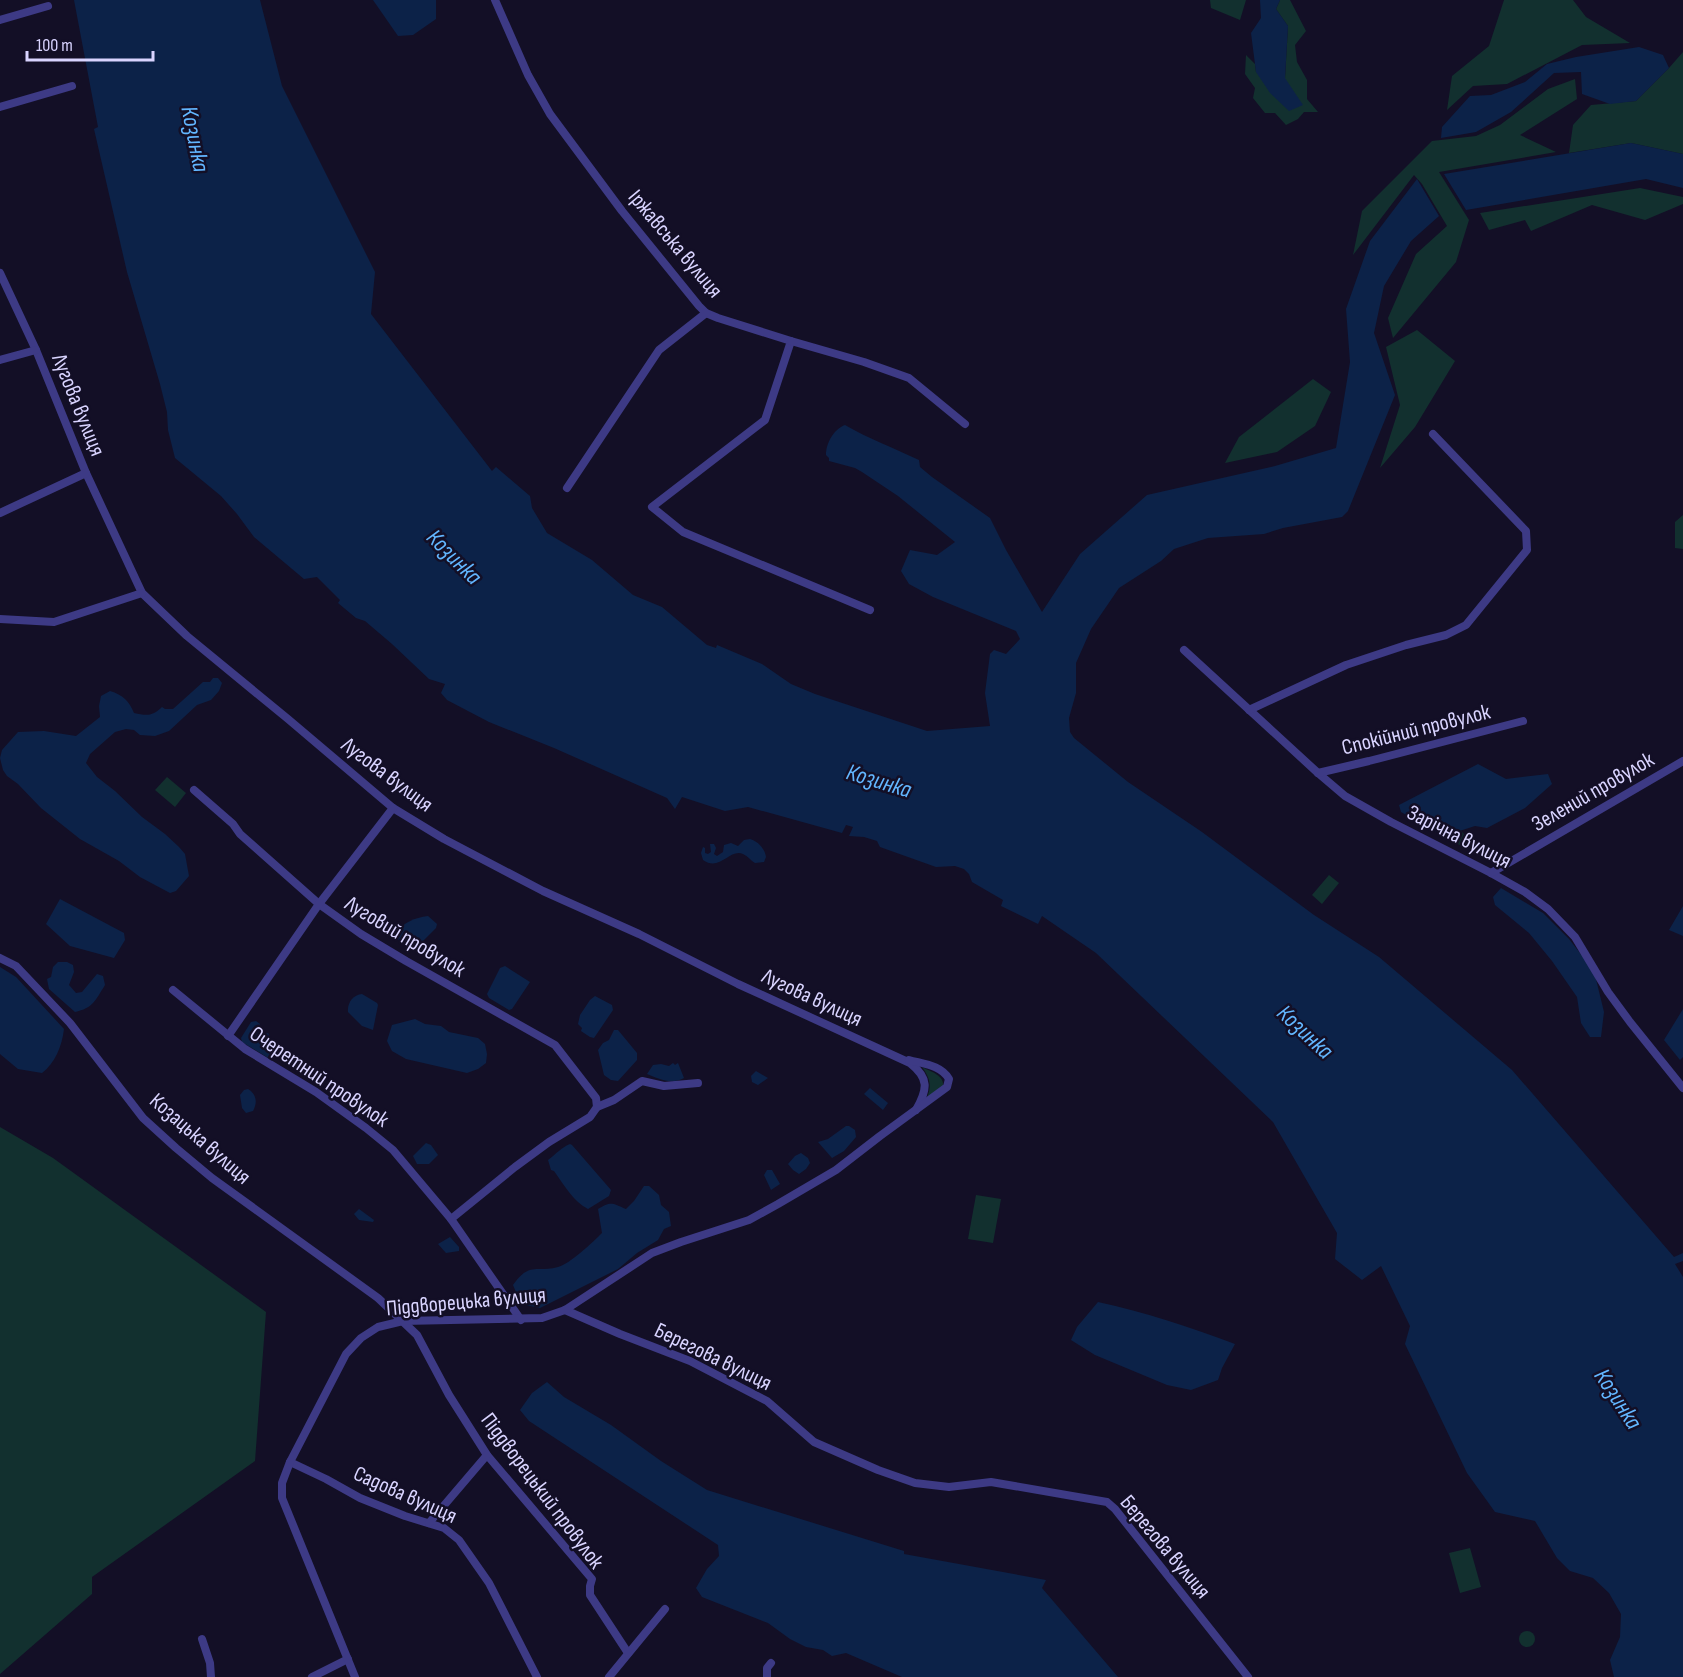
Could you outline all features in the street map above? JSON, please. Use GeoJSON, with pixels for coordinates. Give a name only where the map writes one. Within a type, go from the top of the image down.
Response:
{"type":"FeatureCollection","features":[{"type":"Feature","properties":{"kind":"street","name":"Іржавська вулиця"},"geometry":{"type":"LineString","coordinates":[[495,0],[528,75],[550,114],[622,211],[706,313],[909,378],[965,424]]}},
{"type":"Feature","properties":{"kind":"street"},"geometry":{"type":"LineString","coordinates":[[0,20],[48,6]]}},
{"type":"Feature","properties":{"kind":"street"},"geometry":{"type":"LineString","coordinates":[[0,106],[72,86]]}},
{"type":"Feature","properties":{"kind":"street","name":"Лугова вулиця"},"geometry":{"type":"LineString","coordinates":[[0,273],[36,350],[86,473],[142,593],[187,636],[393,808],[444,839],[543,891],[639,934],[738,984],[914,1066],[921,1073],[924,1081],[924,1095],[916,1110]]}},
{"type":"Feature","properties":{"kind":"street"},"geometry":{"type":"LineString","coordinates":[[567,488],[659,350],[706,313]]}},
{"type":"Feature","properties":{"kind":"street"},"geometry":{"type":"LineString","coordinates":[[791,341],[765,420],[652,507],[683,532],[870,610]]}},
{"type":"Feature","properties":{"kind":"street"},"geometry":{"type":"LineString","coordinates":[[0,360],[36,350]]}},
{"type":"Feature","properties":{"kind":"street"},"geometry":{"type":"LineString","coordinates":[[1249,710],[1346,665],[1406,645],[1446,635],[1466,625],[1527,550],[1526,531],[1434,434]]}},
{"type":"Feature","properties":{"kind":"street"},"geometry":{"type":"LineString","coordinates":[[0,513],[86,473]]}},
{"type":"Feature","properties":{"kind":"street"},"geometry":{"type":"LineString","coordinates":[[0,619],[54,622],[142,593]]}},
{"type":"Feature","properties":{"kind":"street","name":"Зарічна вулиця"},"geometry":{"type":"LineString","coordinates":[[1184,650],[1317,773],[1346,796],[1372,812],[1525,892],[1560,920],[1575,937],[1629,1022],[1683,1088]]}},
{"type":"Feature","properties":{"kind":"street","name":"Спокійний провулок"},"geometry":{"type":"LineString","coordinates":[[1317,773],[1523,721]]}},
{"type":"Feature","properties":{"kind":"street","name":"Зелений провулок"},"geometry":{"type":"LineString","coordinates":[[1491,873],[1683,761]]}},
{"type":"Feature","properties":{"kind":"street","name":"Луговий провулок"},"geometry":{"type":"LineString","coordinates":[[194,790],[319,904],[361,934],[555,1045],[596,1098],[597,1107]]}},
{"type":"Feature","properties":{"kind":"street"},"geometry":{"type":"LineString","coordinates":[[228,1036],[319,904],[393,808]]}},
{"type":"Feature","properties":{"kind":"street","name":"Козацька вулиця"},"geometry":{"type":"LineString","coordinates":[[0,958],[16,966],[70,1023],[143,1118],[176,1148],[212,1178],[378,1298],[403,1321]]}},
{"type":"Feature","properties":{"kind":"street","name":"Очеретний провулок"},"geometry":{"type":"LineString","coordinates":[[173,990],[245,1049],[316,1092],[393,1150],[450,1219],[521,1320]]}},
{"type":"Feature","properties":{"kind":"street","name":"Піддворецька вулиця"},"geometry":{"type":"LineString","coordinates":[[355,1677],[282,1498],[282,1483],[290,1462],[346,1354],[361,1338],[378,1327],[403,1321],[542,1318],[566,1310],[652,1253],[749,1220],[836,1170],[949,1085],[949,1079],[945,1073],[935,1067],[903,1059]]}},
{"type":"Feature","properties":{"kind":"street"},"geometry":{"type":"LineString","coordinates":[[450,1219],[524,1160],[590,1117],[597,1107],[614,1100],[642,1081],[664,1086],[698,1083]]}},
{"type":"Feature","properties":{"kind":"street","name":"Берегова вулиця"},"geometry":{"type":"LineString","coordinates":[[566,1310],[690,1361],[767,1401],[814,1442],[915,1483],[949,1487],[991,1482],[1107,1502],[1115,1509],[1248,1677]]}},
{"type":"Feature","properties":{"kind":"street","name":"Піддворецький провулок"},"geometry":{"type":"LineString","coordinates":[[403,1321],[417,1335],[449,1395],[487,1455],[592,1579],[590,1595],[628,1653]]}},
{"type":"Feature","properties":{"kind":"street"},"geometry":{"type":"LineString","coordinates":[[429,1523],[487,1455]]}},
{"type":"Feature","properties":{"kind":"street","name":"Садова вулиця"},"geometry":{"type":"LineString","coordinates":[[290,1462],[360,1498],[405,1516],[444,1528],[459,1540],[489,1583],[537,1677]]}},
{"type":"Feature","properties":{"kind":"street"},"geometry":{"type":"LineString","coordinates":[[609,1677],[665,1609]]}},
{"type":"Feature","properties":{"kind":"street"},"geometry":{"type":"LineString","coordinates":[[202,1639],[210,1663],[211,1677]]}},
{"type":"Feature","properties":{"kind":"street"},"geometry":{"type":"LineString","coordinates":[[312,1677],[348,1659]]}},
{"type":"Feature","properties":{"kind":"street"},"geometry":{"type":"LineString","coordinates":[[767,1677],[767,1668],[771,1663]]}},
{"type":"Feature","properties":{"kind":"green space"},"geometry":{"type":"Polygon","coordinates":[[[1210,0],[1246,0],[1240,20],[1211,8],[1210,0]]]}},
{"type":"Feature","properties":{"kind":"green space"},"geometry":{"type":"Polygon","coordinates":[[[1280,0],[1290,0],[1306,31],[1295,45],[1297,62],[1307,80],[1307,99],[1318,112],[1304,112],[1298,119],[1286,125],[1275,113],[1265,113],[1253,98],[1255,88],[1245,74],[1246,55],[1255,64],[1256,72],[1285,78],[1288,26],[1276,9],[1280,0]]]}},
{"type":"Feature","properties":{"kind":"green space"},"geometry":{"type":"Polygon","coordinates":[[[1504,0],[1573,0],[1586,17],[1630,43],[1582,45],[1507,84],[1473,86],[1447,110],[1452,76],[1489,46],[1504,0]]]}},
{"type":"Feature","properties":{"kind":"green space"},"geometry":{"type":"Polygon","coordinates":[[[1683,52],[1683,154],[1631,143],[1569,153],[1573,125],[1591,105],[1636,101],[1683,52]]]}},
{"type":"Feature","properties":{"kind":"green space"},"geometry":{"type":"Polygon","coordinates":[[[1575,79],[1577,99],[1520,135],[1556,152],[1439,172],[1469,220],[1456,262],[1393,338],[1388,318],[1416,254],[1447,226],[1422,184],[1414,175],[1353,255],[1362,211],[1432,141],[1476,136],[1500,125],[1548,89],[1575,79]]]}},
{"type":"Feature","properties":{"kind":"green space"},"geometry":{"type":"Polygon","coordinates":[[[1640,188],[1683,197],[1683,204],[1645,220],[1592,205],[1531,231],[1525,220],[1489,230],[1480,213],[1640,188]]]}},
{"type":"Feature","properties":{"kind":"green space"},"geometry":{"type":"Polygon","coordinates":[[[1417,330],[1455,361],[1415,427],[1380,468],[1400,405],[1386,347],[1417,330]]]}},
{"type":"Feature","properties":{"kind":"green space"},"geometry":{"type":"Polygon","coordinates":[[[1313,379],[1331,392],[1315,426],[1277,452],[1225,463],[1239,437],[1313,379]]]}},
{"type":"Feature","properties":{"kind":"green space"},"geometry":{"type":"Polygon","coordinates":[[[1683,515],[1683,549],[1675,548],[1675,522],[1683,515]]]}},
{"type":"Feature","properties":{"kind":"green space"},"geometry":{"type":"Polygon","coordinates":[[[167,777],[186,793],[175,807],[155,790],[167,777]]]}},
{"type":"Feature","properties":{"kind":"green space"},"geometry":{"type":"Polygon","coordinates":[[[1460,830],[1470,840],[1463,847],[1444,836],[1460,830]]]}},
{"type":"Feature","properties":{"kind":"green space"},"geometry":{"type":"Polygon","coordinates":[[[1329,875],[1339,883],[1322,904],[1312,895],[1329,875]]]}},
{"type":"Feature","properties":{"kind":"green space"},"geometry":{"type":"Polygon","coordinates":[[[922,1067],[937,1074],[943,1083],[943,1087],[926,1100],[930,1083],[922,1067]]]}},
{"type":"Feature","properties":{"kind":"green space"},"geometry":{"type":"Polygon","coordinates":[[[0,1127],[53,1158],[266,1312],[255,1461],[92,1577],[92,1594],[0,1674],[0,1127]]]}},
{"type":"Feature","properties":{"kind":"green space"},"geometry":{"type":"Polygon","coordinates":[[[976,1195],[1001,1199],[993,1243],[968,1239],[976,1195]]]}},
{"type":"Feature","properties":{"kind":"green space"},"geometry":{"type":"Polygon","coordinates":[[[1470,1548],[1481,1587],[1460,1593],[1449,1553],[1470,1548]]]}},
{"type":"Feature","properties":{"kind":"green space"},"geometry":{"type":"Polygon","coordinates":[[[1524,1631],[1530,1631],[1535,1639],[1533,1645],[1524,1647],[1519,1642],[1519,1636],[1524,1631]]]}},
{"type":"Feature","properties":{"kind":"water","name":"Козинка"},"geometry":{"type":"Polygon","coordinates":[[[74,0],[260,0],[282,86],[375,272],[371,314],[492,471],[496,467],[530,496],[532,508],[547,533],[592,560],[633,595],[662,607],[707,645],[716,648],[717,645],[762,664],[791,684],[815,694],[927,731],[990,726],[985,693],[990,654],[994,650],[1006,654],[1020,639],[1016,631],[933,597],[909,584],[901,571],[910,550],[937,555],[955,542],[898,496],[862,472],[829,461],[826,450],[834,433],[845,425],[919,460],[920,467],[932,477],[990,518],[1042,612],[1080,554],[1147,495],[1275,466],[1336,448],[1350,362],[1346,309],[1370,241],[1417,179],[1439,216],[1411,241],[1384,286],[1374,333],[1395,395],[1348,511],[1342,517],[1283,528],[1264,534],[1208,538],[1174,549],[1161,561],[1119,588],[1091,629],[1076,663],[1076,693],[1069,718],[1070,732],[1074,738],[1128,782],[1202,832],[1314,915],[1379,957],[1512,1070],[1674,1257],[1683,1253],[1683,1261],[1675,1264],[1683,1277],[1683,1677],[1614,1677],[1610,1660],[1620,1637],[1621,1614],[1609,1593],[1593,1578],[1570,1571],[1557,1558],[1535,1521],[1495,1512],[1467,1473],[1405,1344],[1410,1326],[1381,1266],[1362,1280],[1335,1259],[1337,1233],[1273,1122],[1096,953],[1042,916],[1038,924],[1001,906],[1003,900],[972,882],[964,869],[955,866],[936,867],[880,847],[877,841],[849,836],[853,827],[846,825],[842,833],[748,807],[725,811],[682,797],[675,809],[667,798],[489,722],[447,700],[441,693],[445,684],[429,679],[365,621],[356,618],[338,603],[340,600],[317,577],[304,579],[254,537],[221,496],[175,458],[168,430],[167,412],[127,272],[94,129],[98,127],[74,0]]]}},
{"type":"Feature","properties":{"kind":"water"},"geometry":{"type":"Polygon","coordinates":[[[373,0],[436,0],[436,19],[413,35],[398,36],[373,0]]]}},
{"type":"Feature","properties":{"kind":"water"},"geometry":{"type":"Polygon","coordinates":[[[1260,0],[1280,0],[1276,9],[1288,26],[1285,78],[1303,105],[1289,111],[1270,93],[1256,72],[1251,33],[1261,18],[1260,0]]]}},
{"type":"Feature","properties":{"kind":"water"},"geometry":{"type":"Polygon","coordinates":[[[1639,47],[1663,55],[1669,68],[1636,101],[1610,104],[1582,94],[1581,72],[1554,73],[1511,112],[1476,132],[1441,138],[1442,127],[1470,96],[1491,95],[1525,82],[1547,64],[1639,47]]]}},
{"type":"Feature","properties":{"kind":"water"},"geometry":{"type":"Polygon","coordinates":[[[1631,143],[1683,154],[1683,188],[1646,179],[1466,210],[1444,174],[1631,143]]]}},
{"type":"Feature","properties":{"kind":"water"},"geometry":{"type":"Polygon","coordinates":[[[213,678],[218,678],[222,683],[219,691],[211,700],[197,705],[169,731],[155,736],[140,735],[134,730],[126,729],[115,732],[90,754],[86,763],[97,777],[165,834],[185,854],[189,876],[176,891],[170,893],[140,877],[119,861],[80,839],[41,808],[3,770],[0,758],[2,750],[18,732],[44,731],[76,736],[100,717],[101,696],[110,691],[125,699],[134,713],[143,715],[156,712],[162,707],[173,709],[203,682],[210,682],[213,678]]]}},
{"type":"Feature","properties":{"kind":"water"},"geometry":{"type":"Polygon","coordinates":[[[1478,764],[1506,779],[1548,774],[1552,784],[1525,808],[1487,828],[1475,826],[1444,836],[1401,812],[1399,805],[1478,764]]]}},
{"type":"Feature","properties":{"kind":"water"},"geometry":{"type":"Polygon","coordinates":[[[750,839],[763,848],[766,857],[764,862],[755,863],[745,855],[738,853],[715,863],[703,860],[701,853],[703,847],[705,853],[708,854],[711,852],[710,844],[714,844],[716,848],[714,854],[717,856],[723,852],[724,845],[731,843],[738,846],[744,840],[750,839]]]}},
{"type":"Feature","properties":{"kind":"water"},"geometry":{"type":"Polygon","coordinates":[[[1501,888],[1543,913],[1569,939],[1594,971],[1604,1012],[1601,1037],[1590,1037],[1581,1023],[1577,997],[1552,961],[1529,933],[1495,905],[1493,897],[1501,888]]]}},
{"type":"Feature","properties":{"kind":"water"},"geometry":{"type":"Polygon","coordinates":[[[60,899],[124,933],[125,940],[114,958],[70,946],[46,924],[60,899]]]}},
{"type":"Feature","properties":{"kind":"water"},"geometry":{"type":"Polygon","coordinates":[[[1683,906],[1683,936],[1669,930],[1683,906]]]}},
{"type":"Feature","properties":{"kind":"water"},"geometry":{"type":"Polygon","coordinates":[[[428,916],[437,924],[436,928],[416,948],[410,949],[396,938],[396,933],[406,923],[428,916]]]}},
{"type":"Feature","properties":{"kind":"water"},"geometry":{"type":"Polygon","coordinates":[[[58,962],[73,965],[74,972],[69,985],[76,993],[82,992],[97,974],[103,976],[105,985],[90,1006],[75,1012],[49,989],[47,979],[51,977],[53,967],[58,962]]]}},
{"type":"Feature","properties":{"kind":"water"},"geometry":{"type":"Polygon","coordinates":[[[505,966],[530,982],[512,1009],[509,1010],[489,998],[487,994],[500,968],[505,966]]]}},
{"type":"Feature","properties":{"kind":"water"},"geometry":{"type":"Polygon","coordinates":[[[0,967],[16,977],[64,1029],[57,1054],[42,1073],[18,1069],[0,1054],[0,967]]]}},
{"type":"Feature","properties":{"kind":"water"},"geometry":{"type":"Polygon","coordinates":[[[362,994],[378,1005],[373,1030],[362,1026],[348,1012],[351,1000],[362,994]]]}},
{"type":"Feature","properties":{"kind":"water"},"geometry":{"type":"Polygon","coordinates":[[[595,996],[612,1005],[613,1010],[594,1038],[581,1031],[582,1028],[578,1024],[580,1015],[595,996]]]}},
{"type":"Feature","properties":{"kind":"water"},"geometry":{"type":"Polygon","coordinates":[[[1683,1009],[1683,1057],[1680,1060],[1664,1040],[1683,1009]]]}},
{"type":"Feature","properties":{"kind":"water"},"geometry":{"type":"Polygon","coordinates":[[[415,1019],[425,1024],[441,1026],[449,1032],[478,1038],[485,1044],[486,1063],[467,1073],[406,1059],[392,1051],[387,1041],[392,1025],[415,1019]]]}},
{"type":"Feature","properties":{"kind":"water"},"geometry":{"type":"Polygon","coordinates":[[[256,1021],[260,1024],[261,1035],[268,1033],[270,1043],[276,1047],[277,1052],[273,1059],[242,1042],[241,1038],[251,1022],[256,1021]]]}},
{"type":"Feature","properties":{"kind":"water"},"geometry":{"type":"Polygon","coordinates":[[[614,1030],[618,1030],[637,1053],[637,1060],[618,1081],[611,1080],[604,1075],[598,1050],[603,1043],[609,1040],[614,1030]]]}},
{"type":"Feature","properties":{"kind":"water"},"geometry":{"type":"Polygon","coordinates":[[[673,1063],[675,1065],[678,1063],[684,1078],[670,1081],[647,1074],[653,1065],[669,1066],[673,1063]]]}},
{"type":"Feature","properties":{"kind":"water"},"geometry":{"type":"Polygon","coordinates":[[[756,1071],[768,1078],[758,1085],[752,1082],[751,1076],[756,1071]]]}},
{"type":"Feature","properties":{"kind":"water"},"geometry":{"type":"Polygon","coordinates":[[[870,1088],[888,1103],[883,1110],[864,1094],[870,1088]]]}},
{"type":"Feature","properties":{"kind":"water"},"geometry":{"type":"Polygon","coordinates":[[[248,1089],[253,1093],[256,1101],[253,1111],[246,1113],[242,1108],[240,1095],[248,1089]]]}},
{"type":"Feature","properties":{"kind":"water"},"geometry":{"type":"Polygon","coordinates":[[[846,1126],[855,1130],[856,1137],[844,1151],[832,1158],[818,1142],[828,1139],[846,1126]]]}},
{"type":"Feature","properties":{"kind":"water"},"geometry":{"type":"Polygon","coordinates":[[[426,1143],[431,1145],[438,1155],[429,1164],[417,1164],[413,1156],[426,1143]]]}},
{"type":"Feature","properties":{"kind":"water"},"geometry":{"type":"Polygon","coordinates":[[[570,1144],[611,1190],[609,1196],[588,1209],[578,1202],[551,1170],[548,1160],[570,1144]]]}},
{"type":"Feature","properties":{"kind":"water"},"geometry":{"type":"Polygon","coordinates":[[[801,1153],[808,1158],[810,1163],[799,1174],[788,1164],[801,1153]]]}},
{"type":"Feature","properties":{"kind":"water"},"geometry":{"type":"Polygon","coordinates":[[[767,1170],[772,1170],[780,1184],[771,1190],[764,1175],[767,1170]]]}},
{"type":"Feature","properties":{"kind":"water"},"geometry":{"type":"Polygon","coordinates":[[[644,1186],[649,1186],[659,1195],[661,1205],[669,1212],[671,1226],[664,1229],[658,1240],[637,1253],[618,1269],[540,1308],[521,1304],[513,1285],[524,1273],[534,1269],[558,1267],[575,1257],[602,1233],[598,1209],[612,1204],[626,1209],[644,1186]]]}},
{"type":"Feature","properties":{"kind":"water"},"geometry":{"type":"Polygon","coordinates":[[[359,1209],[374,1220],[373,1222],[359,1220],[354,1214],[359,1209]]]}},
{"type":"Feature","properties":{"kind":"water"},"geometry":{"type":"Polygon","coordinates":[[[450,1237],[459,1247],[459,1251],[446,1253],[438,1244],[450,1237]]]}},
{"type":"Feature","properties":{"kind":"water"},"geometry":{"type":"Polygon","coordinates":[[[1098,1302],[1167,1320],[1235,1344],[1218,1380],[1191,1390],[1167,1385],[1095,1355],[1071,1340],[1077,1327],[1098,1302]]]}},
{"type":"Feature","properties":{"kind":"water"},"geometry":{"type":"Polygon","coordinates":[[[547,1382],[564,1397],[611,1425],[707,1490],[904,1551],[904,1554],[1046,1580],[1042,1588],[1118,1677],[902,1677],[846,1653],[832,1656],[823,1650],[806,1647],[768,1623],[702,1597],[696,1588],[707,1569],[719,1556],[718,1545],[529,1421],[520,1410],[532,1393],[547,1382]]]}}]}
